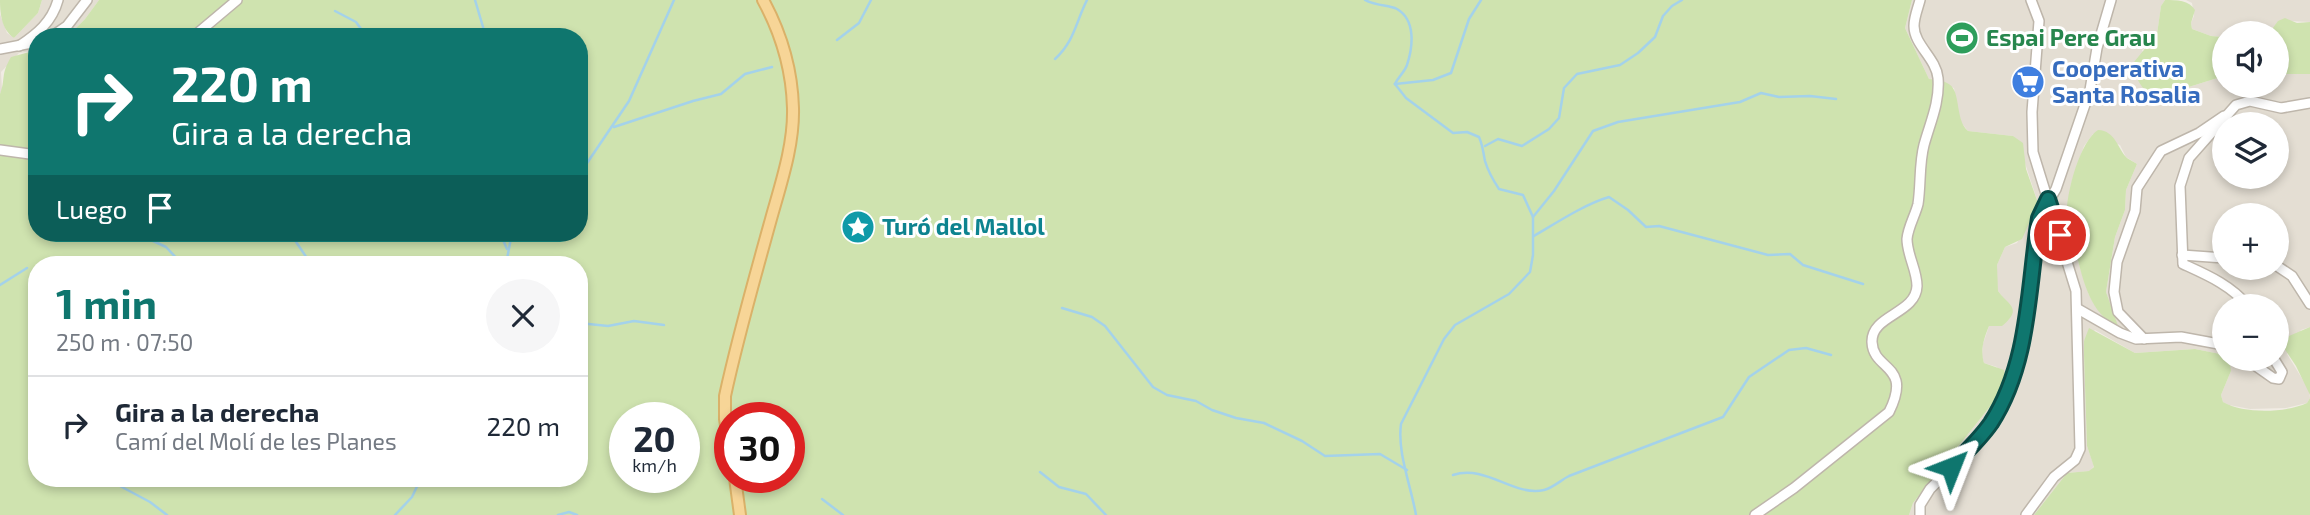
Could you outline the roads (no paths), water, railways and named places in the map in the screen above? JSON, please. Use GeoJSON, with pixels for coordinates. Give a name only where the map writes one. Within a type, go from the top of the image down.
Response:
{"type":"FeatureCollection","features":[{"type":"Feature","properties":{"kind":"main road"},"geometry":{"type":"LineString","coordinates":[[725,402],[792,128],[793,108],[786,58],[763,0]]}},
{"type":"Feature","properties":{"kind":"main road"},"geometry":{"type":"LineString","coordinates":[[737,493],[740,515]]}},
{"type":"Feature","properties":{"kind":"street"},"geometry":{"type":"LineString","coordinates":[[42,28],[55,11],[58,0]]}},
{"type":"Feature","properties":{"kind":"street"},"geometry":{"type":"LineString","coordinates":[[64,28],[87,0]]}},
{"type":"Feature","properties":{"kind":"street"},"geometry":{"type":"LineString","coordinates":[[204,28],[237,0]]}},
{"type":"Feature","properties":{"kind":"street"},"geometry":{"type":"LineString","coordinates":[[1755,515],[1794,488],[1889,412],[1895,400],[1896,381],[1873,348],[1872,339],[1877,328],[1910,302],[1917,286],[1907,238],[1917,206],[1923,146],[1934,116],[1938,84],[1938,75],[1931,58],[1914,32],[1920,0]]}},
{"type":"Feature","properties":{"kind":"street"},"geometry":{"type":"LineString","coordinates":[[2026,515],[2054,477],[2075,460],[2080,449],[2076,332],[2078,309],[2071,272],[2050,197],[2033,152],[2032,112],[2039,20],[2031,0]]}},
{"type":"Feature","properties":{"kind":"street"},"geometry":{"type":"LineString","coordinates":[[1920,515],[1920,505],[1930,489],[1974,445],[1992,422],[2020,361],[2039,218],[2056,189],[2090,90],[2097,48],[2111,0]]}},
{"type":"Feature","properties":{"kind":"street"},"geometry":{"type":"LineString","coordinates":[[19,46],[28,40]]}},
{"type":"Feature","properties":{"kind":"street"},"geometry":{"type":"LineString","coordinates":[[0,49],[28,44]]}},
{"type":"Feature","properties":{"kind":"street"},"geometry":{"type":"LineString","coordinates":[[2228,112],[2236,105],[2250,101],[2281,108],[2310,103]]}},
{"type":"Feature","properties":{"kind":"street"},"geometry":{"type":"LineString","coordinates":[[2144,339],[2118,312],[2114,292],[2117,262],[2135,211],[2137,188],[2161,151],[2212,123]]}},
{"type":"Feature","properties":{"kind":"street"},"geometry":{"type":"LineString","coordinates":[[2212,134],[2187,162],[2180,186],[2183,264],[2213,277],[2239,294]]}},
{"type":"Feature","properties":{"kind":"street"},"geometry":{"type":"LineString","coordinates":[[0,150],[28,154]]}},
{"type":"Feature","properties":{"kind":"street"},"geometry":{"type":"LineString","coordinates":[[2182,255],[2212,257]]}},
{"type":"Feature","properties":{"kind":"street"},"geometry":{"type":"LineString","coordinates":[[2289,274],[2310,304]]}},
{"type":"Feature","properties":{"kind":"street"},"geometry":{"type":"LineString","coordinates":[[2078,309],[2120,333],[2144,339],[2180,337],[2212,343]]}},
{"type":"Feature","properties":{"kind":"street"},"geometry":{"type":"LineString","coordinates":[[2263,371],[2279,379],[2281,371]]}},
{"type":"Feature","properties":{"kind":"waterway"},"geometry":{"type":"LineString","coordinates":[[475,0],[483,28]]}},
{"type":"Feature","properties":{"kind":"waterway"},"geometry":{"type":"LineString","coordinates":[[588,162],[629,101],[674,0]]}},
{"type":"Feature","properties":{"kind":"waterway"},"geometry":{"type":"LineString","coordinates":[[837,40],[859,23],[871,0]]}},
{"type":"Feature","properties":{"kind":"waterway"},"geometry":{"type":"LineString","coordinates":[[1055,59],[1071,38],[1087,0]]}},
{"type":"Feature","properties":{"kind":"waterway"},"geometry":{"type":"LineString","coordinates":[[1365,0],[1397,9],[1410,27],[1409,58],[1395,84]]}},
{"type":"Feature","properties":{"kind":"waterway"},"geometry":{"type":"LineString","coordinates":[[1395,84],[1433,80],[1451,73],[1469,19],[1481,0]]}},
{"type":"Feature","properties":{"kind":"waterway"},"geometry":{"type":"LineString","coordinates":[[1485,146],[1498,139],[1522,146],[1549,129],[1559,118],[1564,88],[1577,74],[1620,65],[1638,53],[1655,37],[1663,16],[1682,0]]}},
{"type":"Feature","properties":{"kind":"waterway"},"geometry":{"type":"LineString","coordinates":[[335,11],[356,22],[360,28]]}},
{"type":"Feature","properties":{"kind":"waterway"},"geometry":{"type":"LineString","coordinates":[[614,127],[721,94],[745,74],[772,67]]}},
{"type":"Feature","properties":{"kind":"waterway"},"geometry":{"type":"LineString","coordinates":[[1395,84],[1406,98],[1453,133],[1467,132],[1479,137],[1485,161],[1499,189],[1523,195],[1533,217],[1530,272],[1509,294],[1455,325],[1444,339],[1401,424],[1403,457],[1416,515]]}},
{"type":"Feature","properties":{"kind":"waterway"},"geometry":{"type":"LineString","coordinates":[[1533,217],[1554,191],[1593,131],[1618,122],[1740,102],[1761,93],[1779,97],[1836,99]]}},
{"type":"Feature","properties":{"kind":"waterway"},"geometry":{"type":"LineString","coordinates":[[1534,236],[1581,209],[1609,197],[1646,227],[1659,226],[1768,255],[1790,254],[1803,265],[1863,284]]}},
{"type":"Feature","properties":{"kind":"waterway"},"geometry":{"type":"LineString","coordinates":[[155,242],[166,247],[174,256]]}},
{"type":"Feature","properties":{"kind":"waterway"},"geometry":{"type":"LineString","coordinates":[[296,242],[306,256]]}},
{"type":"Feature","properties":{"kind":"waterway"},"geometry":{"type":"LineString","coordinates":[[504,242],[507,249]]}},
{"type":"Feature","properties":{"kind":"waterway"},"geometry":{"type":"LineString","coordinates":[[508,256],[510,242]]}},
{"type":"Feature","properties":{"kind":"waterway"},"geometry":{"type":"LineString","coordinates":[[0,285],[27,268]]}},
{"type":"Feature","properties":{"kind":"waterway"},"geometry":{"type":"LineString","coordinates":[[1062,308],[1092,317],[1105,326],[1153,387],[1167,395],[1196,401],[1236,418],[1264,423],[1302,441],[1325,456],[1380,454],[1407,470]]}},
{"type":"Feature","properties":{"kind":"waterway"},"geometry":{"type":"LineString","coordinates":[[588,324],[608,326],[634,321],[664,325]]}},
{"type":"Feature","properties":{"kind":"waterway"},"geometry":{"type":"LineString","coordinates":[[1453,475],[1477,474],[1522,489],[1544,490],[1569,476],[1723,417],[1749,377],[1789,350],[1806,348],[1831,355]]}},
{"type":"Feature","properties":{"kind":"waterway"},"geometry":{"type":"LineString","coordinates":[[1040,472],[1059,487],[1086,494],[1106,515]]}},
{"type":"Feature","properties":{"kind":"waterway"},"geometry":{"type":"LineString","coordinates":[[122,487],[167,515]]}},
{"type":"Feature","properties":{"kind":"waterway"},"geometry":{"type":"LineString","coordinates":[[395,515],[412,497],[417,487]]}},
{"type":"Feature","properties":{"kind":"waterway"},"geometry":{"type":"LineString","coordinates":[[822,499],[843,515]]}},
{"type":"Feature","properties":{"kind":"waterway"},"geometry":{"type":"LineString","coordinates":[[558,515],[569,512],[577,515]]}},
{"type":"Feature","properties":{"kind":"place","name":"Espai Pere Grau"},"geometry":{"type":"Point","coordinates":[1962,38]}},
{"type":"Feature","properties":{"kind":"place","name":"Cooperativa Santa Rosalia"},"geometry":{"type":"Point","coordinates":[2028,82]}},
{"type":"Feature","properties":{"kind":"place","name":"Turó del Mallol"},"geometry":{"type":"Point","coordinates":[858,227]}}]}
